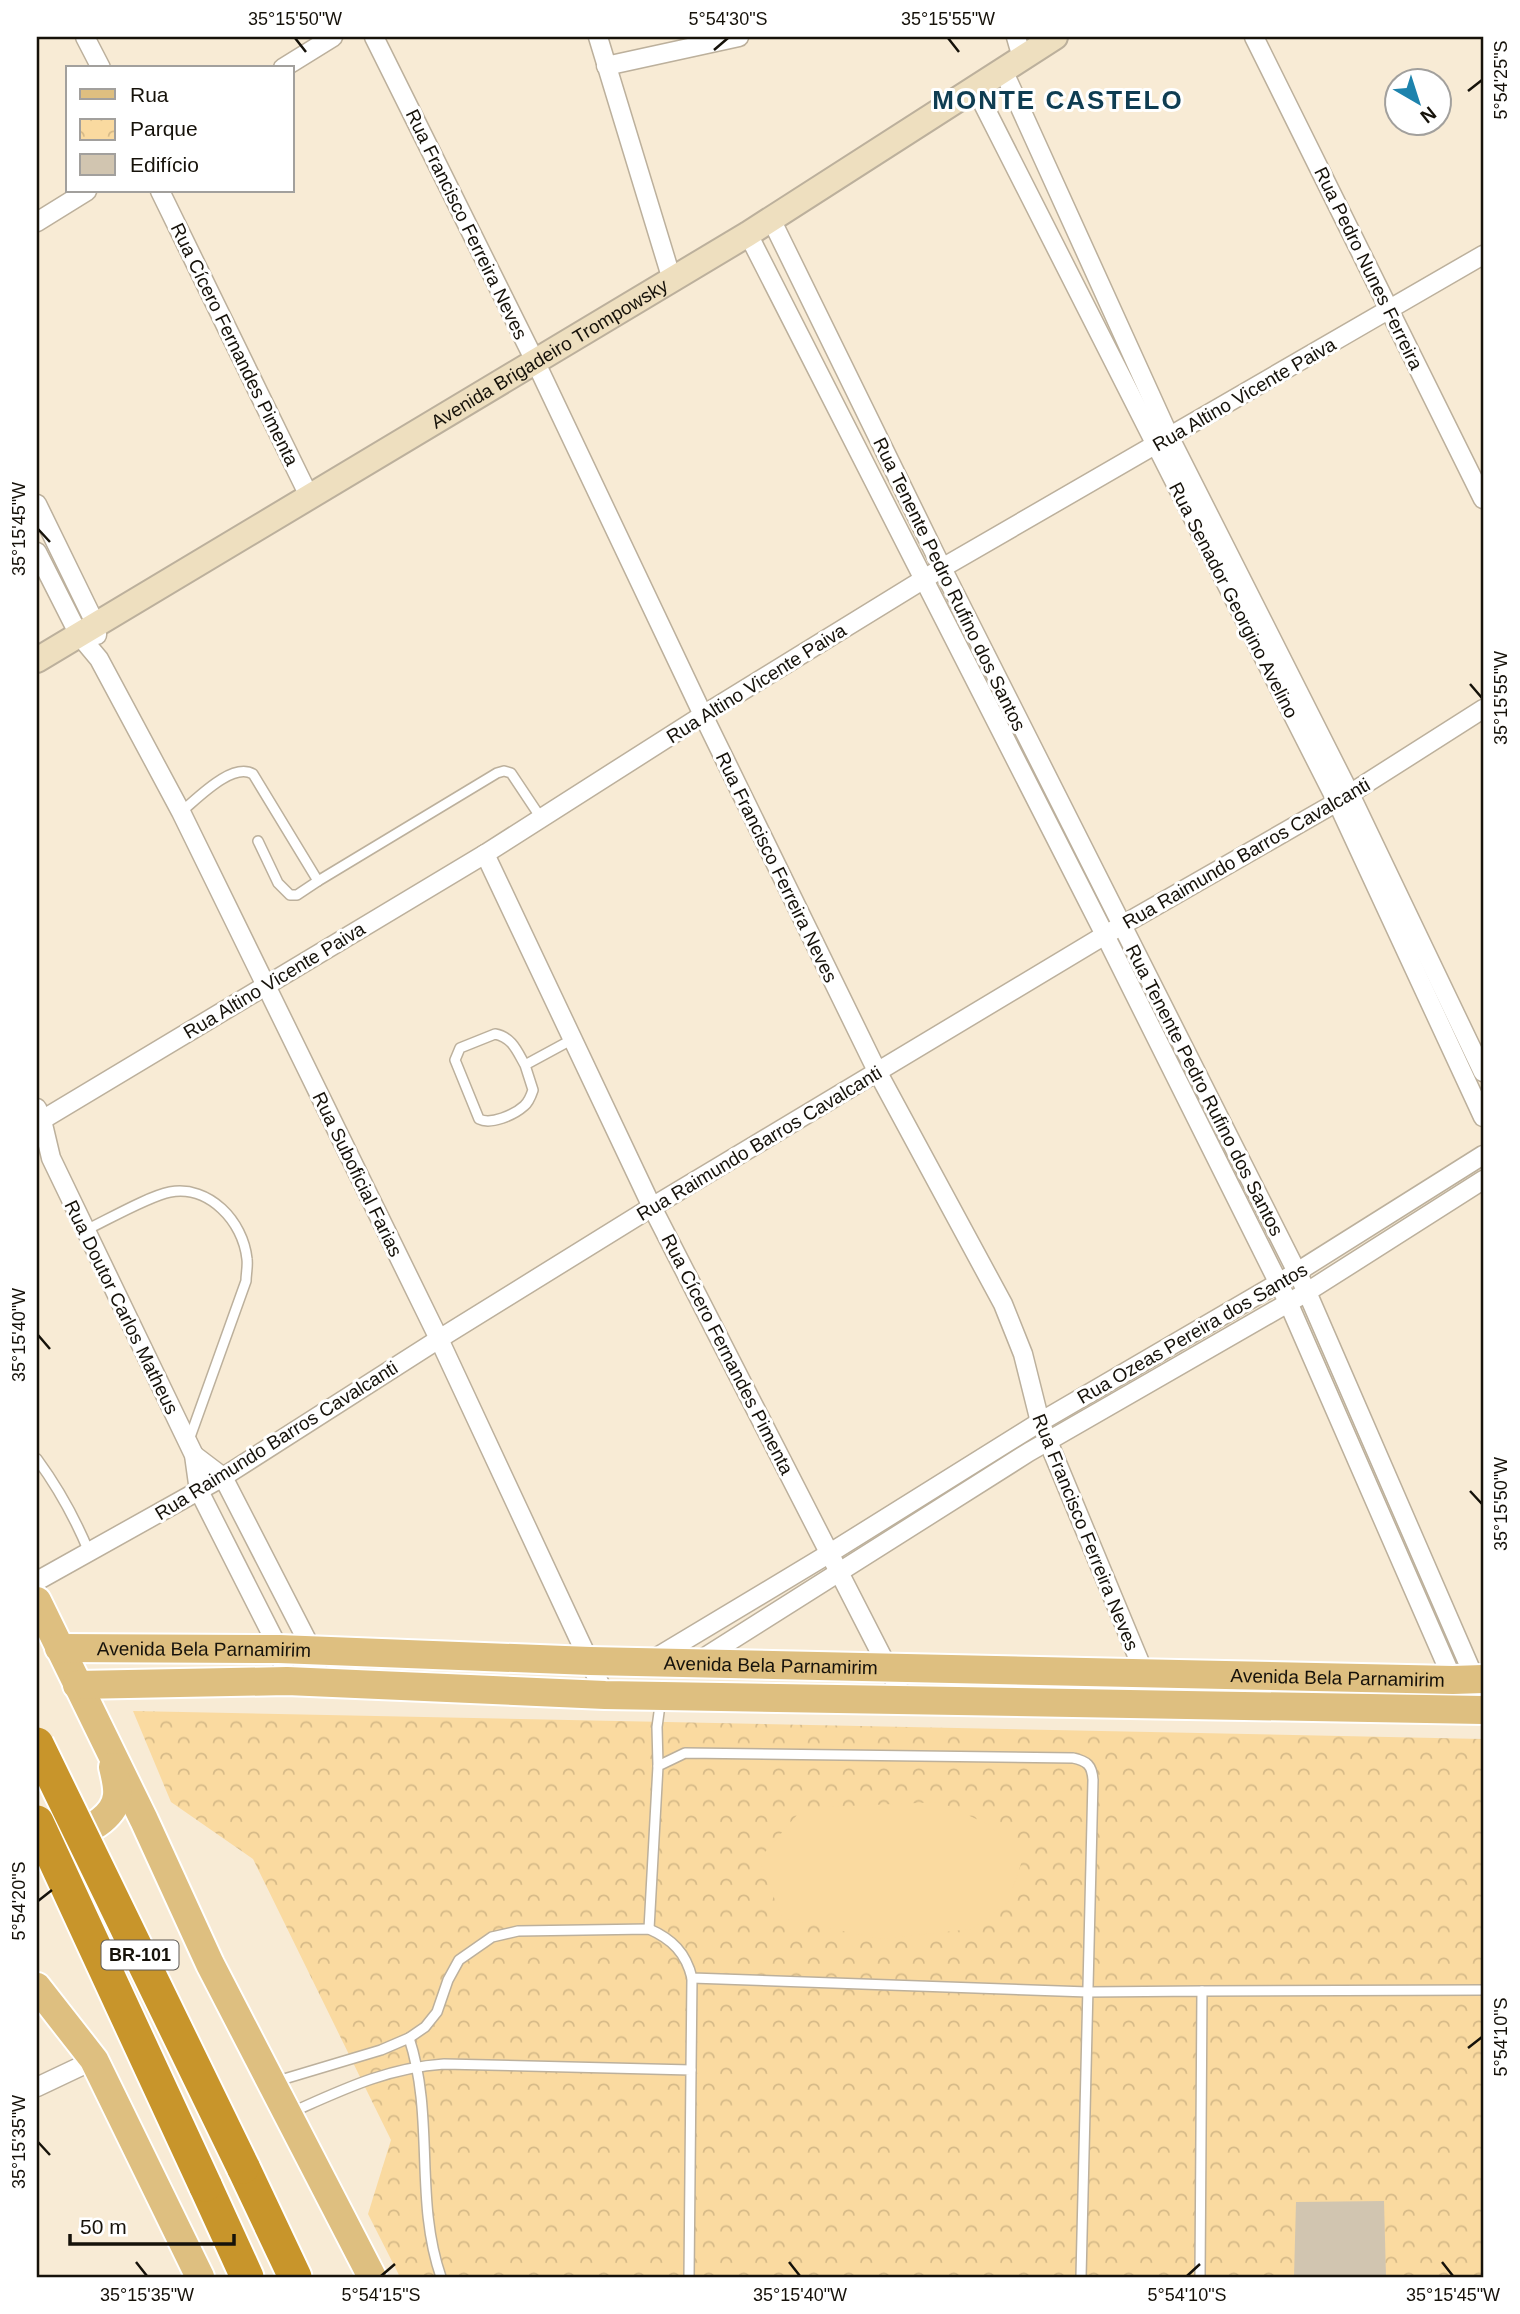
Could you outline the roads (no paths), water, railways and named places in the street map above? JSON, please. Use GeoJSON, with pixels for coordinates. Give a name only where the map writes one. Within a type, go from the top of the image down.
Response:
{"type":"FeatureCollection","features":[{"type":"Feature","properties":{"kind":"highway","name":"BR-101"},"geometry":{"type":"LineString","coordinates":[[37,1744],[295,2277]]}},
{"type":"Feature","properties":{"kind":"highway","name":"BR-101"},"geometry":{"type":"LineString","coordinates":[[37,1822],[247,2277]]}},
{"type":"Feature","properties":{"kind":"main road"},"geometry":{"type":"LineString","coordinates":[[37,1601],[210,1964],[372,2277]]}},
{"type":"Feature","properties":{"kind":"main road","name":"Avenida Bela Parnamirim"},"geometry":{"type":"LineString","coordinates":[[59,1648],[279,1649],[590,1661],[1470,1679]]}},
{"type":"Feature","properties":{"kind":"main road","name":"Avenida Bela Parnamirim"},"geometry":{"type":"LineString","coordinates":[[77,1685],[287,1681],[605,1695],[1467,1710]]}},
{"type":"Feature","properties":{"kind":"main road"},"geometry":{"type":"LineString","coordinates":[[37,1856],[91,1827],[109,1814],[117,1794],[111,1754]]}},
{"type":"Feature","properties":{"kind":"main road"},"geometry":{"type":"LineString","coordinates":[[37,1987],[94,2060],[200,2277]]}},
{"type":"Feature","properties":{"kind":"street"},"geometry":{"type":"LineString","coordinates":[[85,37],[99,66]]}},
{"type":"Feature","properties":{"kind":"street"},"geometry":{"type":"LineString","coordinates":[[286,66],[333,37]]}},
{"type":"Feature","properties":{"kind":"street","name":"Rua Francisco Ferreira Neves"},"geometry":{"type":"LineString","coordinates":[[374,37],[536,363],[702,715],[877,1071],[1003,1304],[1023,1354],[1040,1422],[1157,1706]]}},
{"type":"Feature","properties":{"kind":"street"},"geometry":{"type":"LineString","coordinates":[[598,37],[672,280]]}},
{"type":"Feature","properties":{"kind":"street"},"geometry":{"type":"LineString","coordinates":[[606,66],[739,37]]}},
{"type":"Feature","properties":{"kind":"street","name":"Rua Pedro Nunes Ferreira"},"geometry":{"type":"LineString","coordinates":[[1254,37],[1483,499]]}},
{"type":"Feature","properties":{"kind":"street","name":"Avenida Brigadeiro Trompowsky"},"geometry":{"type":"LineString","coordinates":[[37,660],[748,234],[975,88],[1029,48]]}},
{"type":"Feature","properties":{"kind":"street","name":"Rua Senador Georgino Avelino"},"geometry":{"type":"LineString","coordinates":[[1029,48],[1163,442]]}},
{"type":"Feature","properties":{"kind":"street","name":"Rua Senador Georgino Avelino"},"geometry":{"type":"LineString","coordinates":[[975,88],[1163,442],[1483,1072]]}},
{"type":"Feature","properties":{"kind":"street"},"geometry":{"type":"LineString","coordinates":[[37,222],[85,192]]}},
{"type":"Feature","properties":{"kind":"street","name":"Rua Cícero Fernandes Pimenta"},"geometry":{"type":"LineString","coordinates":[[160,192],[310,498]]}},
{"type":"Feature","properties":{"kind":"street","name":"Rua Tenente Pedro Rufino dos Santos"},"geometry":{"type":"LineString","coordinates":[[771,219],[942,568],[1307,1292],[1470,1679]]}},
{"type":"Feature","properties":{"kind":"street","name":"Rua Tenente Pedro Rufino dos Santos"},"geometry":{"type":"LineString","coordinates":[[748,234],[1105,935],[1288,1302],[1470,1679]]}},
{"type":"Feature","properties":{"kind":"street","name":"Rua Altino Vicente Paiva"},"geometry":{"type":"LineString","coordinates":[[39,1117],[485,854],[702,715],[942,568],[1483,256]]}},
{"type":"Feature","properties":{"kind":"street","name":"Rua Suboficial Farias"},"geometry":{"type":"LineString","coordinates":[[37,504],[99,659],[181,812],[439,1339],[605,1695]]}},
{"type":"Feature","properties":{"kind":"street","name":"Rua Suboficial Farias"},"geometry":{"type":"LineString","coordinates":[[37,552],[87,630]]}},
{"type":"Feature","properties":{"kind":"street","name":"Rua Raimundo Barros Cavalcanti"},"geometry":{"type":"LineString","coordinates":[[37,1581],[223,1477],[652,1207],[1105,935],[1344,798],[1483,709]]}},
{"type":"Feature","properties":{"kind":"street","name":"Rua Senador Georgino Avelino"},"geometry":{"type":"LineString","coordinates":[[1344,798],[1483,1117]]}},
{"type":"Feature","properties":{"kind":"street","name":"Rua Cícero Fernandes Pimenta"},"geometry":{"type":"LineString","coordinates":[[485,854],[652,1207],[904,1699]]}},
{"type":"Feature","properties":{"kind":"street","name":"Rua Doutor Carlos Matheus"},"geometry":{"type":"LineString","coordinates":[[39,1117],[51,1158],[191,1449],[199,1491],[279,1649],[287,1681]]}},
{"type":"Feature","properties":{"kind":"street","name":"Rua Doutor Carlos Matheus"},"geometry":{"type":"LineString","coordinates":[[37,1143],[51,1158]]}},
{"type":"Feature","properties":{"kind":"street","name":"Rua Ozeas Pereira dos Santos"},"geometry":{"type":"LineString","coordinates":[[648,1662],[1040,1422],[1297,1272],[1483,1155]]}},
{"type":"Feature","properties":{"kind":"street","name":"Rua Ozeas Pereira dos Santos"},"geometry":{"type":"LineString","coordinates":[[697,1662],[1048,1441],[1307,1292],[1483,1180]]}},
{"type":"Feature","properties":{"kind":"street","name":"Rua Doutor Carlos Matheus"},"geometry":{"type":"LineString","coordinates":[[191,1449],[223,1477],[313,1652],[320,1682]]}},
{"type":"Feature","properties":{"kind":"street"},"geometry":{"type":"LineString","coordinates":[[1467,1710],[1470,1679]]}},
{"type":"Feature","properties":{"kind":"street"},"geometry":{"type":"LineString","coordinates":[[37,2087],[94,2060]]}},
{"type":"Feature","properties":{"kind":"lane"},"geometry":{"type":"LineString","coordinates":[[181,812],[229,774],[246,770],[253,774],[318,881]]}},
{"type":"Feature","properties":{"kind":"lane"},"geometry":{"type":"LineString","coordinates":[[258,841],[278,883],[290,895],[297,895],[497,773],[511,773],[541,818]]}},
{"type":"Feature","properties":{"kind":"lane"},"geometry":{"type":"LineString","coordinates":[[495,1034],[501,1035],[513,1045],[525,1065],[533,1090],[523,1108],[490,1122],[479,1119],[455,1060],[460,1048],[495,1034]]}},
{"type":"Feature","properties":{"kind":"lane"},"geometry":{"type":"LineString","coordinates":[[525,1065],[573,1039]]}},
{"type":"Feature","properties":{"kind":"lane"},"geometry":{"type":"LineString","coordinates":[[86,1230],[167,1193],[184,1191],[202,1195],[218,1205],[231,1219],[241,1237],[247,1259],[246,1281],[191,1449]]}},
{"type":"Feature","properties":{"kind":"lane"},"geometry":{"type":"LineString","coordinates":[[37,1459],[75,1517],[89,1552]]}},
{"type":"Feature","properties":{"kind":"lane"},"geometry":{"type":"LineString","coordinates":[[649,1929],[658,1766],[657,1727],[662,1696]]}},
{"type":"Feature","properties":{"kind":"lane"},"geometry":{"type":"LineString","coordinates":[[658,1766],[685,1753],[1073,1758],[1082,1760],[1093,1769],[1081,2277]]}},
{"type":"Feature","properties":{"kind":"lane"},"geometry":{"type":"LineString","coordinates":[[271,2082],[381,2050],[409,2038],[425,2027],[437,2012],[448,1980],[459,1961],[492,1937],[518,1931],[649,1929],[663,1935],[682,1953],[692,1978],[689,2277]]}},
{"type":"Feature","properties":{"kind":"lane"},"geometry":{"type":"LineString","coordinates":[[692,1978],[1088,1992],[1483,1990]]}},
{"type":"Feature","properties":{"kind":"lane"},"geometry":{"type":"LineString","coordinates":[[1200,2277],[1202,1991]]}},
{"type":"Feature","properties":{"kind":"lane"},"geometry":{"type":"LineString","coordinates":[[409,2038],[418,2066],[426,2143],[427,2220],[433,2253],[442,2277]]}},
{"type":"Feature","properties":{"kind":"lane"},"geometry":{"type":"LineString","coordinates":[[289,2114],[359,2082],[418,2066],[444,2064],[691,2070]]}},
{"type":"Feature","properties":{"kind":"district","name":"MONTE CASTELO"},"geometry":{"type":"Point","coordinates":[1058,100]}}]}
